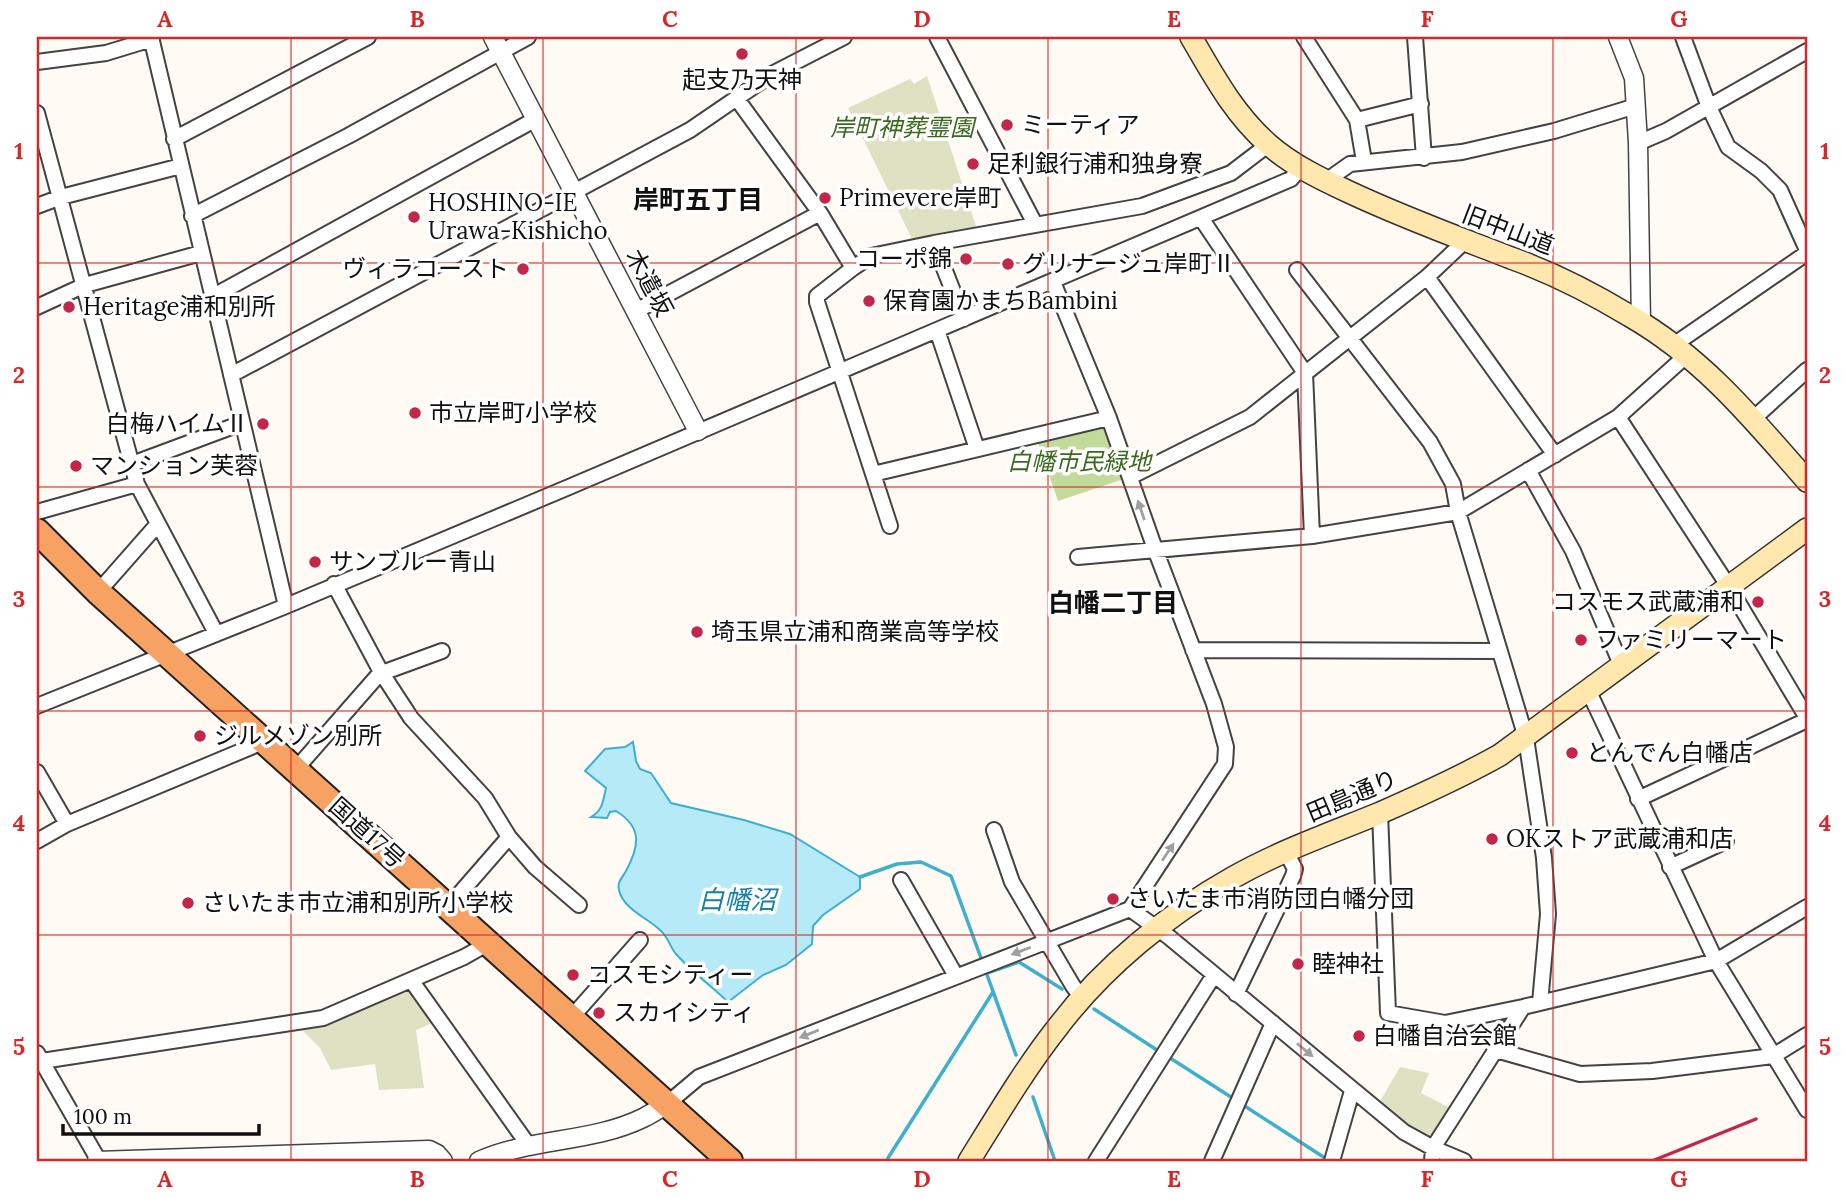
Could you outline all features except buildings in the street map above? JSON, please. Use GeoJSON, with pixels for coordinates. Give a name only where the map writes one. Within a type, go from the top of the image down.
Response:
{"type":"FeatureCollection","features":[{"type":"Feature","properties":{"kind":"highway","name":"国道17号"},"geometry":{"type":"LineString","coordinates":[[37,531],[98,592],[730,1161]]}},
{"type":"Feature","properties":{"kind":"main road","name":"旧中山道"},"geometry":{"type":"LineString","coordinates":[[1191,37],[1231,104],[1269,144],[1300,168],[1399,216],[1567,281],[1641,322],[1682,349],[1714,378],[1807,481]]}},
{"type":"Feature","properties":{"kind":"main road","name":"田島通り"},"geometry":{"type":"LineString","coordinates":[[969,1161],[1014,1088],[1057,1027],[1122,958],[1158,928],[1198,898],[1237,875],[1456,779],[1526,738],[1807,529]]}},
{"type":"Feature","properties":{"kind":"street"},"geometry":{"type":"LineString","coordinates":[[174,139],[368,37]]}},
{"type":"Feature","properties":{"kind":"street"},"geometry":{"type":"LineString","coordinates":[[192,216],[348,136],[497,44],[528,37]]}},
{"type":"Feature","properties":{"kind":"street"},"geometry":{"type":"LineString","coordinates":[[231,375],[690,130],[772,74],[844,37]]}},
{"type":"Feature","properties":{"kind":"street"},"geometry":{"type":"LineString","coordinates":[[937,37],[1035,224]]}},
{"type":"Feature","properties":{"kind":"street"},"geometry":{"type":"LineString","coordinates":[[1304,37],[1357,120],[1364,161]]}},
{"type":"Feature","properties":{"kind":"street"},"geometry":{"type":"LineString","coordinates":[[1415,37],[1424,158]]}},
{"type":"Feature","properties":{"kind":"street"},"geometry":{"type":"LineString","coordinates":[[1618,37],[1634,78],[1638,143],[1641,322]]}},
{"type":"Feature","properties":{"kind":"street"},"geometry":{"type":"LineString","coordinates":[[1078,557],[1312,536],[1458,512],[1618,417],[1682,349],[1807,251],[1780,190],[1762,171],[1728,147],[1709,107],[1683,37]]}},
{"type":"Feature","properties":{"kind":"street"},"geometry":{"type":"LineString","coordinates":[[37,62],[106,53],[151,38],[285,606]]}},
{"type":"Feature","properties":{"kind":"street","name":"木遣坂"},"geometry":{"type":"LineString","coordinates":[[497,44],[698,431]]}},
{"type":"Feature","properties":{"kind":"street"},"geometry":{"type":"LineString","coordinates":[[1638,143],[1666,131],[1807,51]]}},
{"type":"Feature","properties":{"kind":"street"},"geometry":{"type":"LineString","coordinates":[[737,99],[820,213],[852,268]]}},
{"type":"Feature","properties":{"kind":"street"},"geometry":{"type":"LineString","coordinates":[[1357,120],[1420,104]]}},
{"type":"Feature","properties":{"kind":"street"},"geometry":{"type":"LineString","coordinates":[[1326,181],[1350,164],[1462,152],[1554,131],[1636,106]]}},
{"type":"Feature","properties":{"kind":"street"},"geometry":{"type":"LineString","coordinates":[[37,113],[137,484],[216,633]]}},
{"type":"Feature","properties":{"kind":"street"},"geometry":{"type":"LineString","coordinates":[[212,297],[536,119]]}},
{"type":"Feature","properties":{"kind":"street"},"geometry":{"type":"LineString","coordinates":[[890,526],[838,371],[817,296],[871,256],[1142,206],[1230,173],[1269,144]]}},
{"type":"Feature","properties":{"kind":"street"},"geometry":{"type":"LineString","coordinates":[[37,206],[61,197],[181,166]]}},
{"type":"Feature","properties":{"kind":"street"},"geometry":{"type":"LineString","coordinates":[[37,706],[285,606],[1053,282],[1291,179],[1300,168]]}},
{"type":"Feature","properties":{"kind":"street"},"geometry":{"type":"LineString","coordinates":[[636,312],[820,213]]}},
{"type":"Feature","properties":{"kind":"street"},"geometry":{"type":"LineString","coordinates":[[1201,218],[1305,373],[1312,536]]}},
{"type":"Feature","properties":{"kind":"street"},"geometry":{"type":"LineString","coordinates":[[1130,477],[1250,418],[1427,277],[1465,241]]}},
{"type":"Feature","properties":{"kind":"street"},"geometry":{"type":"LineString","coordinates":[[933,243],[964,318]]}},
{"type":"Feature","properties":{"kind":"street"},"geometry":{"type":"LineString","coordinates":[[37,307],[85,285],[201,253]]}},
{"type":"Feature","properties":{"kind":"street"},"geometry":{"type":"LineString","coordinates":[[1297,270],[1430,442],[1453,484],[1458,512],[1526,738],[1545,858],[1548,914],[1540,1003]]}},
{"type":"Feature","properties":{"kind":"street"},"geometry":{"type":"LineString","coordinates":[[1427,277],[1555,455]]}},
{"type":"Feature","properties":{"kind":"street"},"geometry":{"type":"LineString","coordinates":[[479,1161],[641,1119],[667,1104],[699,1077],[1130,909],[1225,764],[1226,747],[1214,704],[1109,418],[1053,282]]}},
{"type":"Feature","properties":{"kind":"street"},"geometry":{"type":"LineString","coordinates":[[937,330],[977,449]]}},
{"type":"Feature","properties":{"kind":"street"},"geometry":{"type":"LineString","coordinates":[[1753,419],[1807,370]]}},
{"type":"Feature","properties":{"kind":"street"},"geometry":{"type":"LineString","coordinates":[[1618,417],[1729,587],[1807,719],[1638,799]]}},
{"type":"Feature","properties":{"kind":"street"},"geometry":{"type":"LineString","coordinates":[[873,474],[1109,418]]}},
{"type":"Feature","properties":{"kind":"street"},"geometry":{"type":"LineString","coordinates":[[132,464],[242,423]]}},
{"type":"Feature","properties":{"kind":"street"},"geometry":{"type":"LineString","coordinates":[[1528,470],[1573,551],[1622,667]]}},
{"type":"Feature","properties":{"kind":"street"},"geometry":{"type":"LineString","coordinates":[[37,512],[137,484]]}},
{"type":"Feature","properties":{"kind":"street"},"geometry":{"type":"LineString","coordinates":[[98,592],[157,525]]}},
{"type":"Feature","properties":{"kind":"street"},"geometry":{"type":"LineString","coordinates":[[334,584],[382,673],[411,718],[485,798],[509,837],[535,867],[579,905]]}},
{"type":"Feature","properties":{"kind":"street"},"geometry":{"type":"LineString","coordinates":[[296,769],[382,673],[442,650]]}},
{"type":"Feature","properties":{"kind":"street"},"geometry":{"type":"LineString","coordinates":[[1193,650],[1499,651]]}},
{"type":"Feature","properties":{"kind":"street"},"geometry":{"type":"LineString","coordinates":[[1589,692],[1716,961],[1807,1111]]}},
{"type":"Feature","properties":{"kind":"street"},"geometry":{"type":"LineString","coordinates":[[37,841],[66,824],[263,742]]}},
{"type":"Feature","properties":{"kind":"street"},"geometry":{"type":"LineString","coordinates":[[37,772],[66,824]]}},
{"type":"Feature","properties":{"kind":"street"},"geometry":{"type":"LineString","coordinates":[[1380,813],[1388,1013],[1445,1023],[1716,961],[1807,907]]}},
{"type":"Feature","properties":{"kind":"street"},"geometry":{"type":"LineString","coordinates":[[994,831],[1012,881],[1082,998]]}},
{"type":"Feature","properties":{"kind":"street"},"geometry":{"type":"LineString","coordinates":[[448,907],[509,837]]}},
{"type":"Feature","properties":{"kind":"street"},"geometry":{"type":"LineString","coordinates":[[1670,867],[1726,841]]}},
{"type":"Feature","properties":{"kind":"street"},"geometry":{"type":"LineString","coordinates":[[1236,994],[1293,876],[1295,869],[1286,852]]}},
{"type":"Feature","properties":{"kind":"street"},"geometry":{"type":"LineString","coordinates":[[901,880],[956,976]]}},
{"type":"Feature","properties":{"kind":"street"},"geometry":{"type":"LineString","coordinates":[[1130,909],[1158,928],[1404,1132],[1434,1150],[1464,1161]]}},
{"type":"Feature","properties":{"kind":"street"},"geometry":{"type":"LineString","coordinates":[[572,1017],[640,940]]}},
{"type":"Feature","properties":{"kind":"street"},"geometry":{"type":"LineString","coordinates":[[443,1161],[429,1150],[302,1158],[98,1161],[38,1056],[323,1017],[464,957],[488,944]]}},
{"type":"Feature","properties":{"kind":"street"},"geometry":{"type":"LineString","coordinates":[[1096,1161],[1214,975]]}},
{"type":"Feature","properties":{"kind":"street"},"geometry":{"type":"LineString","coordinates":[[411,980],[529,1146]]}},
{"type":"Feature","properties":{"kind":"street"},"geometry":{"type":"LineString","coordinates":[[1434,1150],[1523,1007]]}},
{"type":"Feature","properties":{"kind":"street"},"geometry":{"type":"LineString","coordinates":[[1212,1161],[1273,1023]]}},
{"type":"Feature","properties":{"kind":"street"},"geometry":{"type":"LineString","coordinates":[[1496,1051],[1580,1074],[1652,1071],[1773,1056],[1807,1035]]}},
{"type":"Feature","properties":{"kind":"street"},"geometry":{"type":"LineString","coordinates":[[1332,1161],[1352,1091]]}},
{"type":"Feature","properties":{"kind":"green space","name":"岸町神葬霊園"},"geometry":{"type":"Polygon","coordinates":[[[927,76],[977,229],[913,241],[848,108],[910,79],[914,84],[927,76]]]}},
{"type":"Feature","properties":{"kind":"green space","name":"白幡市民緑地"},"geometry":{"type":"Polygon","coordinates":[[[1106,424],[1124,479],[1058,501],[1037,440],[1106,424]]]}},
{"type":"Feature","properties":{"kind":"green space"},"geometry":{"type":"Polygon","coordinates":[[[410,987],[434,1022],[416,1030],[424,1088],[379,1090],[375,1064],[331,1070],[320,1048],[298,1026],[410,987]]]}},
{"type":"Feature","properties":{"kind":"green space"},"geometry":{"type":"Polygon","coordinates":[[[1400,1067],[1429,1073],[1421,1093],[1450,1108],[1430,1139],[1412,1129],[1379,1103],[1400,1067]]]}},
{"type":"Feature","properties":{"kind":"water","name":"白幡沼"},"geometry":{"type":"Polygon","coordinates":[[[633,742],[640,769],[651,773],[671,803],[790,834],[860,877],[860,889],[823,915],[813,926],[812,944],[786,965],[763,975],[728,1002],[682,960],[661,931],[621,897],[619,882],[631,862],[636,845],[636,837],[630,823],[616,811],[610,812],[607,818],[591,817],[600,808],[606,788],[585,771],[605,749],[625,747],[633,742]]]}},
{"type":"Feature","properties":{"kind":"waterway"},"geometry":{"type":"LineString","coordinates":[[860,877],[897,864],[921,862],[951,876],[981,958]]}},
{"type":"Feature","properties":{"kind":"waterway"},"geometry":{"type":"LineString","coordinates":[[987,973],[1019,962],[1062,989]]}},
{"type":"Feature","properties":{"kind":"waterway"},"geometry":{"type":"LineString","coordinates":[[986,972],[1016,1055]]}},
{"type":"Feature","properties":{"kind":"waterway"},"geometry":{"type":"LineString","coordinates":[[888,1158],[993,992]]}},
{"type":"Feature","properties":{"kind":"waterway"},"geometry":{"type":"LineString","coordinates":[[1094,1009],[1160,1052]]}},
{"type":"Feature","properties":{"kind":"waterway"},"geometry":{"type":"LineString","coordinates":[[1167,1056],[1234,1099]]}},
{"type":"Feature","properties":{"kind":"waterway"},"geometry":{"type":"LineString","coordinates":[[1033,1097],[1055,1161]]}},
{"type":"Feature","properties":{"kind":"waterway"},"geometry":{"type":"LineString","coordinates":[[1240,1103],[1328,1160]]}},
{"type":"Feature","properties":{"kind":"railway"},"geometry":{"type":"LineString","coordinates":[[1652,1161],[1756,1119]]}},
{"type":"Feature","properties":{"kind":"place","name":"起支乃天神"},"geometry":{"type":"Point","coordinates":[742,54]}},
{"type":"Feature","properties":{"kind":"place","name":"ミーティア"},"geometry":{"type":"Point","coordinates":[1007,125]}},
{"type":"Feature","properties":{"kind":"place","name":"足利銀行浦和独身寮"},"geometry":{"type":"Point","coordinates":[973,164]}},
{"type":"Feature","properties":{"kind":"place","name":"Primevere岸町"},"geometry":{"type":"Point","coordinates":[825,198]}},
{"type":"Feature","properties":{"kind":"place","name":"HOSHINO-IE Urawa-Kishicho"},"geometry":{"type":"Point","coordinates":[414,217]}},
{"type":"Feature","properties":{"kind":"place","name":"コーポ錦"},"geometry":{"type":"Point","coordinates":[966,259]}},
{"type":"Feature","properties":{"kind":"place","name":"グリナージュ岸町Ⅱ"},"geometry":{"type":"Point","coordinates":[1008,264]}},
{"type":"Feature","properties":{"kind":"place","name":"ヴィラコースト"},"geometry":{"type":"Point","coordinates":[523,269]}},
{"type":"Feature","properties":{"kind":"place","name":"保育園かまちBambini"},"geometry":{"type":"Point","coordinates":[869,301]}},
{"type":"Feature","properties":{"kind":"place","name":"Heritage浦和別所"},"geometry":{"type":"Point","coordinates":[69,307]}},
{"type":"Feature","properties":{"kind":"place","name":"市立岸町小学校"},"geometry":{"type":"Point","coordinates":[415,413]}},
{"type":"Feature","properties":{"kind":"place","name":"白梅ハイムⅡ"},"geometry":{"type":"Point","coordinates":[263,424]}},
{"type":"Feature","properties":{"kind":"place","name":"マンション芙蓉"},"geometry":{"type":"Point","coordinates":[76,466]}},
{"type":"Feature","properties":{"kind":"place","name":"サンブルー青山"},"geometry":{"type":"Point","coordinates":[315,562]}},
{"type":"Feature","properties":{"kind":"place","name":"コスモス武蔵浦和"},"geometry":{"type":"Point","coordinates":[1758,602]}},
{"type":"Feature","properties":{"kind":"place","name":"埼玉県立浦和商業高等学校"},"geometry":{"type":"Point","coordinates":[697,632]}},
{"type":"Feature","properties":{"kind":"place","name":"ファミリーマート"},"geometry":{"type":"Point","coordinates":[1581,640]}},
{"type":"Feature","properties":{"kind":"place","name":"ジルメゾン別所"},"geometry":{"type":"Point","coordinates":[200,736]}},
{"type":"Feature","properties":{"kind":"place","name":"とんでん白幡店"},"geometry":{"type":"Point","coordinates":[1572,753]}},
{"type":"Feature","properties":{"kind":"place","name":"OKストア武蔵浦和店"},"geometry":{"type":"Point","coordinates":[1492,839]}},
{"type":"Feature","properties":{"kind":"place","name":"さいたま市消防団白幡分団"},"geometry":{"type":"Point","coordinates":[1113,899]}},
{"type":"Feature","properties":{"kind":"place","name":"さいたま市立浦和別所小学校"},"geometry":{"type":"Point","coordinates":[188,903]}},
{"type":"Feature","properties":{"kind":"place","name":"睦神社"},"geometry":{"type":"Point","coordinates":[1298,964]}},
{"type":"Feature","properties":{"kind":"place","name":"コスモシティー"},"geometry":{"type":"Point","coordinates":[573,975]}},
{"type":"Feature","properties":{"kind":"place","name":"スカイシティ"},"geometry":{"type":"Point","coordinates":[599,1013]}},
{"type":"Feature","properties":{"kind":"place","name":"白幡自治会館"},"geometry":{"type":"Point","coordinates":[1359,1036]}},
{"type":"Feature","properties":{"kind":"district","name":"岸町五丁目"},"geometry":{"type":"Point","coordinates":[698,200]}},
{"type":"Feature","properties":{"kind":"district","name":"白幡二丁目"},"geometry":{"type":"Point","coordinates":[1113,603]}}]}
